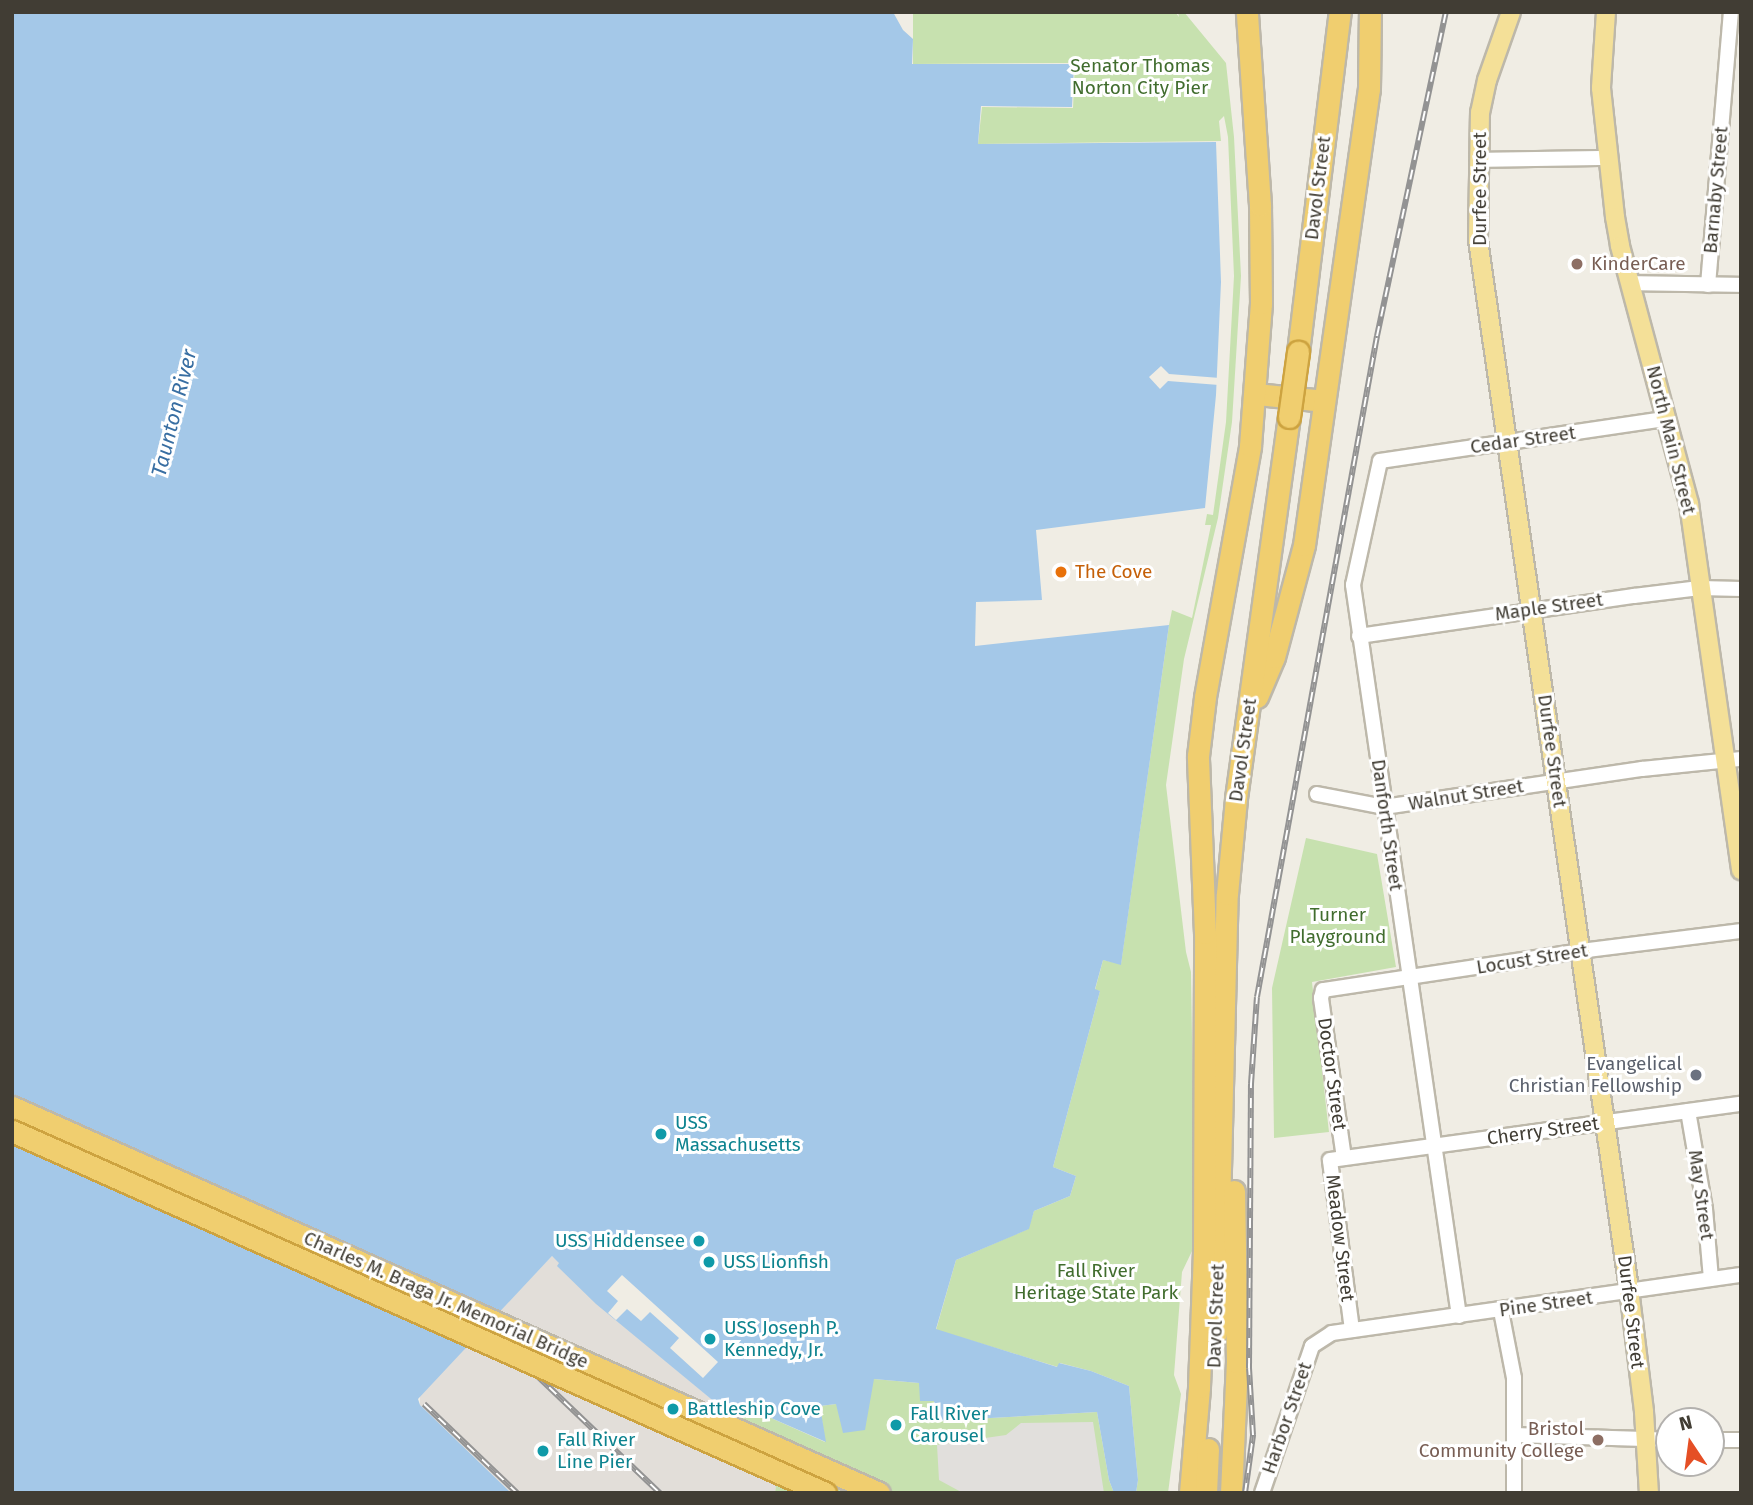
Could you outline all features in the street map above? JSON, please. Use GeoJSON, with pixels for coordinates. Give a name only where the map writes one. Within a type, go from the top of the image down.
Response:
{"type":"FeatureCollection","features":[{"type":"Feature","properties":{"kind":"highway","name":"Davol Street"},"geometry":{"type":"LineString","coordinates":[[1190,1493],[1200,1366],[1205,1065],[1205,913],[1197,776],[1199,736],[1241,504],[1256,394],[1261,303],[1261,224],[1247,12]]}},
{"type":"Feature","properties":{"kind":"highway","name":"Davol Street"},"geometry":{"type":"LineString","coordinates":[[1206,1493],[1220,1218],[1223,972],[1234,818],[1298,352],[1340,12]]}},
{"type":"Feature","properties":{"kind":"highway"},"geometry":{"type":"LineString","coordinates":[[1247,721],[1274,657],[1297,576],[1369,89],[1370,12]]}},
{"type":"Feature","properties":{"kind":"highway"},"geometry":{"type":"LineString","coordinates":[[1256,394],[1324,401]]}},
{"type":"Feature","properties":{"kind":"highway"},"geometry":{"type":"LineString","coordinates":[[1223,972],[1231,1029],[1236,1289],[1231,1493]]}},
{"type":"Feature","properties":{"kind":"highway","name":"Charles M. Braga Jr. Memorial Bridge"},"geometry":{"type":"LineString","coordinates":[[12,1107],[879,1493]]}},
{"type":"Feature","properties":{"kind":"highway","name":"Charles M. Braga Jr. Memorial Bridge"},"geometry":{"type":"LineString","coordinates":[[12,1131],[825,1493]]}},
{"type":"Feature","properties":{"kind":"main road","name":"Durfee Street"},"geometry":{"type":"LineString","coordinates":[[1511,12],[1483,94],[1478,240],[1629,1291],[1649,1493]]}},
{"type":"Feature","properties":{"kind":"main road","name":"North Main Street"},"geometry":{"type":"LineString","coordinates":[[1606,12],[1601,88],[1620,246],[1689,503],[1700,588],[1734,759],[1741,870]]}},
{"type":"Feature","properties":{"kind":"street","name":"Barnaby Street"},"geometry":{"type":"LineString","coordinates":[[1708,285],[1735,29],[1731,12]]}},
{"type":"Feature","properties":{"kind":"street"},"geometry":{"type":"LineString","coordinates":[[1479,160],[1608,158]]}},
{"type":"Feature","properties":{"kind":"street"},"geometry":{"type":"LineString","coordinates":[[1630,283],[1741,285]]}},
{"type":"Feature","properties":{"kind":"street","name":"Cedar Street"},"geometry":{"type":"LineString","coordinates":[[1380,461],[1666,419]]}},
{"type":"Feature","properties":{"kind":"street","name":"Danforth Street"},"geometry":{"type":"LineString","coordinates":[[1380,461],[1353,585],[1460,1316]]}},
{"type":"Feature","properties":{"kind":"street","name":"Maple Street"},"geometry":{"type":"LineString","coordinates":[[1359,636],[1531,609],[1700,588],[1741,589]]}},
{"type":"Feature","properties":{"kind":"street","name":"Walnut Street"},"geometry":{"type":"LineString","coordinates":[[1317,794],[1384,807],[1556,781],[1734,759]]}},
{"type":"Feature","properties":{"kind":"street","name":"Locust Street"},"geometry":{"type":"LineString","coordinates":[[1323,990],[1580,951],[1741,931]]}},
{"type":"Feature","properties":{"kind":"street","name":"Doctor Street"},"geometry":{"type":"LineString","coordinates":[[1323,990],[1321,998],[1344,1158]]}},
{"type":"Feature","properties":{"kind":"street","name":"Cherry Street"},"geometry":{"type":"LineString","coordinates":[[1344,1158],[1741,1104]]}},
{"type":"Feature","properties":{"kind":"street","name":"May Street"},"geometry":{"type":"LineString","coordinates":[[1688,1111],[1705,1209],[1711,1279]]}},
{"type":"Feature","properties":{"kind":"street","name":"Meadow Street"},"geometry":{"type":"LineString","coordinates":[[1344,1158],[1330,1160],[1352,1330]]}},
{"type":"Feature","properties":{"kind":"street","name":"Pine Street"},"geometry":{"type":"LineString","coordinates":[[1352,1330],[1741,1275]]}},
{"type":"Feature","properties":{"kind":"street"},"geometry":{"type":"LineString","coordinates":[[1501,1311],[1514,1378],[1514,1493]]}},
{"type":"Feature","properties":{"kind":"street","name":"Harbor Street"},"geometry":{"type":"LineString","coordinates":[[1262,1493],[1312,1346],[1332,1333],[1352,1330]]}},
{"type":"Feature","properties":{"kind":"street"},"geometry":{"type":"LineString","coordinates":[[1514,1435],[1655,1439]]}},
{"type":"Feature","properties":{"kind":"shaded area"},"geometry":{"type":"Polygon","coordinates":[[[552,1256],[560,1263],[558,1266],[608,1313],[734,1418],[776,1486],[775,1493],[511,1493],[420,1405],[420,1395],[552,1256]]]}},
{"type":"Feature","properties":{"kind":"shaded area"},"geometry":{"type":"Polygon","coordinates":[[[1093,1422],[1104,1493],[963,1493],[939,1480],[937,1445],[1006,1435],[1021,1423],[1093,1422]]]}},
{"type":"Feature","properties":{"kind":"green space","name":"Fall River Heritage State Park"},"geometry":{"type":"Polygon","coordinates":[[[913,12],[1175,12],[1179,17],[1178,12],[1184,12],[1226,63],[1234,137],[1241,276],[1232,422],[1218,518],[1184,659],[1166,785],[1186,952],[1191,972],[1195,1235],[1193,1249],[1182,1272],[1174,1375],[1181,1394],[1168,1493],[1136,1493],[1138,1480],[1129,1386],[1091,1371],[1060,1363],[1058,1367],[936,1330],[956,1260],[1028,1229],[1034,1211],[1070,1196],[1076,1176],[1053,1167],[1100,991],[1095,990],[1103,960],[1121,964],[1172,610],[1192,618],[1211,525],[1205,525],[1207,514],[1213,515],[1226,422],[1234,276],[1228,137],[1224,116],[1219,121],[1221,141],[978,144],[982,107],[1073,108],[1075,63],[913,64],[913,12]]]}},
{"type":"Feature","properties":{"kind":"green space","name":"Turner Playground"},"geometry":{"type":"Polygon","coordinates":[[[1306,838],[1377,854],[1396,967],[1312,982],[1329,1132],[1274,1138],[1272,988],[1306,838]]]}},
{"type":"Feature","properties":{"kind":"green space"},"geometry":{"type":"Polygon","coordinates":[[[874,1379],[919,1383],[934,1401],[936,1421],[1097,1412],[1109,1480],[1114,1493],[775,1493],[776,1486],[734,1418],[762,1414],[825,1442],[820,1406],[836,1404],[874,1379]]]}},
{"type":"Feature","properties":{"kind":"water","name":"Taunton River"},"geometry":{"type":"Polygon","coordinates":[[[12,12],[893,12],[903,30],[913,39],[912,64],[1074,64],[1072,107],[981,106],[978,144],[1216,142],[1221,282],[1216,395],[1205,508],[1036,530],[1042,600],[976,602],[975,646],[1169,625],[1121,965],[1103,960],[1095,989],[1100,991],[1053,1167],[1076,1176],[1070,1196],[1034,1211],[1029,1229],[956,1260],[936,1329],[1057,1367],[1059,1363],[1091,1371],[1129,1386],[1138,1480],[1136,1493],[1114,1493],[1109,1480],[1097,1412],[936,1421],[934,1401],[920,1401],[919,1383],[874,1379],[865,1430],[843,1433],[836,1404],[820,1406],[826,1442],[762,1414],[734,1418],[596,1304],[557,1266],[559,1263],[552,1256],[418,1399],[420,1405],[511,1493],[12,1493],[12,12]]]}},
{"type":"Feature","properties":{"kind":"pier"},"geometry":{"type":"Polygon","coordinates":[[[1161,366],[1169,374],[1220,378],[1219,385],[1168,381],[1160,389],[1149,377],[1161,366]]]}},
{"type":"Feature","properties":{"kind":"pier"},"geometry":{"type":"Polygon","coordinates":[[[622,1275],[718,1362],[703,1378],[670,1348],[679,1338],[650,1312],[641,1321],[627,1309],[616,1320],[608,1313],[618,1301],[607,1291],[622,1275]]]}},
{"type":"Feature","properties":{"kind":"railway"},"geometry":{"type":"LineString","coordinates":[[1245,1493],[1253,1435],[1249,1368],[1251,1084],[1257,997],[1377,336],[1446,12]]}},
{"type":"Feature","properties":{"kind":"railway"},"geometry":{"type":"LineString","coordinates":[[506,1346],[660,1493]]}},
{"type":"Feature","properties":{"kind":"railway"},"geometry":{"type":"LineString","coordinates":[[424,1404],[517,1493]]}},
{"type":"Feature","properties":{"kind":"place","name":"KinderCare"},"geometry":{"type":"Point","coordinates":[1577,264]}},
{"type":"Feature","properties":{"kind":"place","name":"The Cove"},"geometry":{"type":"Point","coordinates":[1061,572]}},
{"type":"Feature","properties":{"kind":"place","name":"Evangelical Christian Fellowship"},"geometry":{"type":"Point","coordinates":[1696,1075]}},
{"type":"Feature","properties":{"kind":"place","name":"USS Massachusetts"},"geometry":{"type":"Point","coordinates":[661,1134]}},
{"type":"Feature","properties":{"kind":"place","name":"USS Hiddensee"},"geometry":{"type":"Point","coordinates":[699,1241]}},
{"type":"Feature","properties":{"kind":"place","name":"USS Lionfish"},"geometry":{"type":"Point","coordinates":[709,1262]}},
{"type":"Feature","properties":{"kind":"place","name":"USS Joseph P. Kennedy, Jr."},"geometry":{"type":"Point","coordinates":[710,1339]}},
{"type":"Feature","properties":{"kind":"place","name":"Battleship Cove"},"geometry":{"type":"Point","coordinates":[673,1409]}},
{"type":"Feature","properties":{"kind":"place","name":"Fall River Carousel"},"geometry":{"type":"Point","coordinates":[896,1425]}},
{"type":"Feature","properties":{"kind":"place","name":"Bristol Community College"},"geometry":{"type":"Point","coordinates":[1598,1440]}},
{"type":"Feature","properties":{"kind":"place","name":"Fall River Line Pier"},"geometry":{"type":"Point","coordinates":[543,1451]}},
{"type":"Feature","properties":{"kind":"park label","name":"Senator Thomas Norton City Pier"},"geometry":{"type":"Point","coordinates":[1140,77]}}]}
